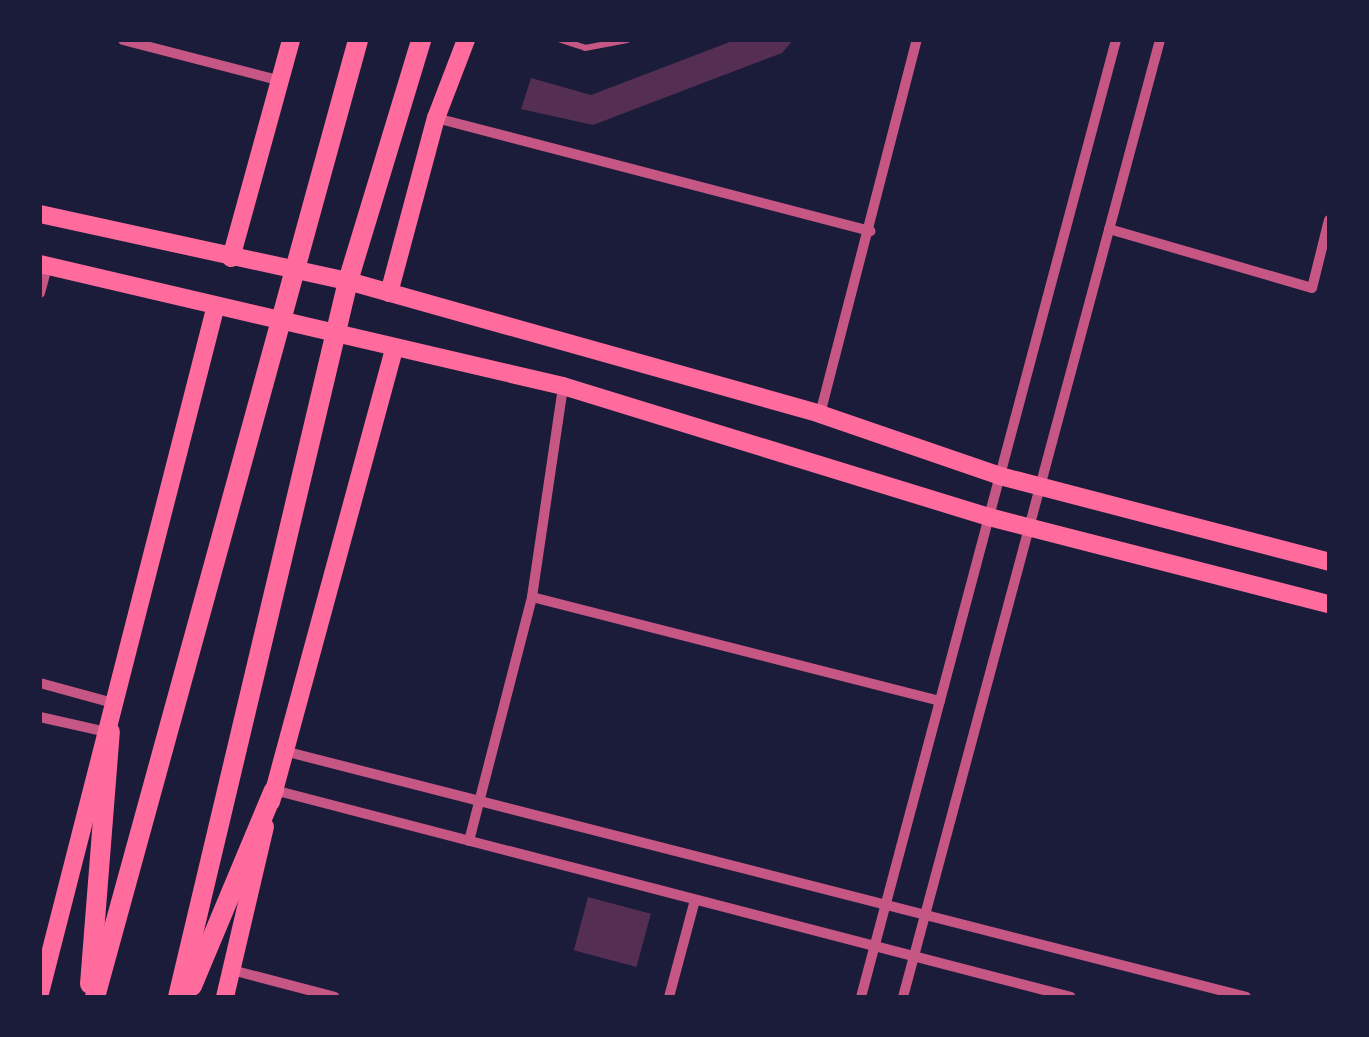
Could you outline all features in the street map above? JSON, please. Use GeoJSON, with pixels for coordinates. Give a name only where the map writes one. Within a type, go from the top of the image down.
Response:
{"type":"FeatureCollection","features":[{"type":"Feature","properties":{"kind":"highway"},"geometry":{"type":"LineString","coordinates":[[92,997],[282,325],[292,269],[358,40]]}},
{"type":"Feature","properties":{"kind":"highway"},"geometry":{"type":"LineString","coordinates":[[178,997],[348,281],[421,40]]}},
{"type":"Feature","properties":{"kind":"highway"},"geometry":{"type":"LineString","coordinates":[[92,997],[110,732]]}},
{"type":"Feature","properties":{"kind":"highway"},"geometry":{"type":"LineString","coordinates":[[188,997],[274,790]]}},
{"type":"Feature","properties":{"kind":"main road"},"geometry":{"type":"LineString","coordinates":[[231,258],[291,40]]}},
{"type":"Feature","properties":{"kind":"main road"},"geometry":{"type":"LineString","coordinates":[[389,293],[436,118],[466,40]]}},
{"type":"Feature","properties":{"kind":"main road"},"geometry":{"type":"LineString","coordinates":[[40,214],[348,281],[820,414],[1000,476],[1329,562]]}},
{"type":"Feature","properties":{"kind":"main road"},"geometry":{"type":"LineString","coordinates":[[44,265],[335,338],[563,386],[989,517],[1329,604]]}},
{"type":"Feature","properties":{"kind":"main road"},"geometry":{"type":"LineString","coordinates":[[40,993],[118,704],[215,309]]}},
{"type":"Feature","properties":{"kind":"main road"},"geometry":{"type":"LineString","coordinates":[[226,997],[284,751],[394,349]]}},
{"type":"Feature","properties":{"kind":"street"},"geometry":{"type":"LineString","coordinates":[[123,40],[281,81]]}},
{"type":"Feature","properties":{"kind":"street"},"geometry":{"type":"LineString","coordinates":[[820,414],[871,230],[917,40]]}},
{"type":"Feature","properties":{"kind":"street"},"geometry":{"type":"LineString","coordinates":[[861,997],[1116,40]]}},
{"type":"Feature","properties":{"kind":"street"},"geometry":{"type":"LineString","coordinates":[[903,997],[1160,40]]}},
{"type":"Feature","properties":{"kind":"street"},"geometry":{"type":"LineString","coordinates":[[436,118],[871,230]]}},
{"type":"Feature","properties":{"kind":"street"},"geometry":{"type":"LineString","coordinates":[[1109,229],[1312,288],[1329,220]]}},
{"type":"Feature","properties":{"kind":"street"},"geometry":{"type":"LineString","coordinates":[[40,294],[44,265]]}},
{"type":"Feature","properties":{"kind":"street"},"geometry":{"type":"LineString","coordinates":[[468,841],[532,597],[563,386]]}},
{"type":"Feature","properties":{"kind":"street"},"geometry":{"type":"LineString","coordinates":[[532,597],[940,701]]}},
{"type":"Feature","properties":{"kind":"street"},"geometry":{"type":"LineString","coordinates":[[40,683],[118,704]]}},
{"type":"Feature","properties":{"kind":"street"},"geometry":{"type":"LineString","coordinates":[[40,717],[110,732]]}},
{"type":"Feature","properties":{"kind":"street"},"geometry":{"type":"LineString","coordinates":[[284,751],[1246,997]]}},
{"type":"Feature","properties":{"kind":"street"},"geometry":{"type":"LineString","coordinates":[[274,790],[1071,997]]}},
{"type":"Feature","properties":{"kind":"street"},"geometry":{"type":"LineString","coordinates":[[670,997],[695,900]]}},
{"type":"Feature","properties":{"kind":"street"},"geometry":{"type":"LineString","coordinates":[[232,970],[335,997]]}},
{"type":"Feature","properties":{"kind":"lane"},"geometry":{"type":"LineString","coordinates":[[561,40],[585,48],[627,40]]}},
{"type":"Feature","properties":{"kind":"building"},"geometry":{"type":"Polygon","coordinates":[[[735,40],[793,40],[782,53],[593,125],[521,109],[531,78],[591,95],[735,40]]]}},
{"type":"Feature","properties":{"kind":"building"},"geometry":{"type":"Polygon","coordinates":[[[588,897],[651,914],[637,967],[574,950],[588,897]]]}}]}
